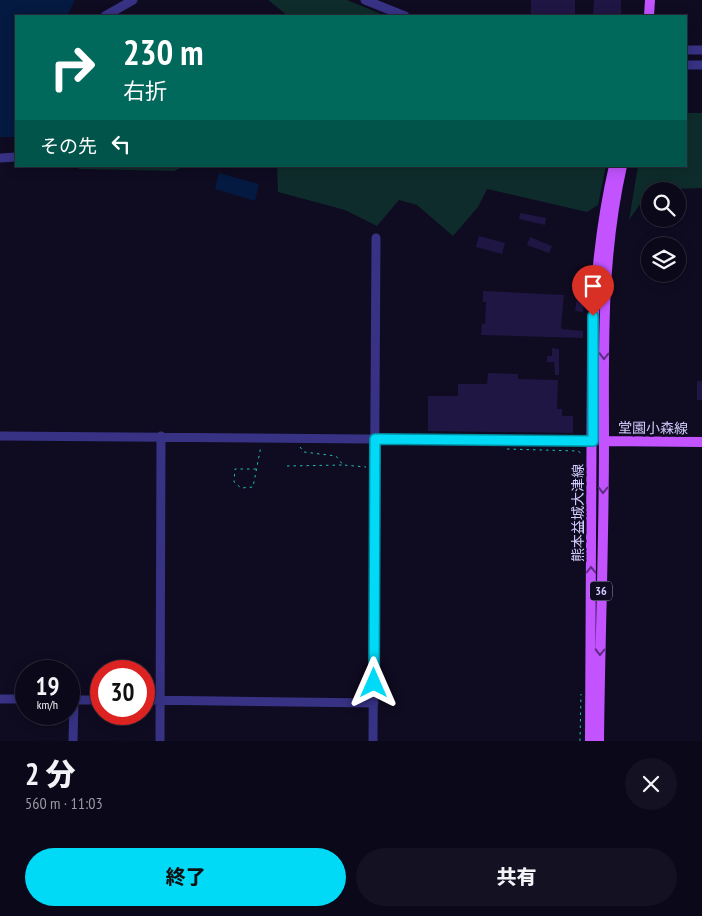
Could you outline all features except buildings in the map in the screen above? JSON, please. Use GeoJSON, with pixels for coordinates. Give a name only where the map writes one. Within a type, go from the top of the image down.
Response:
{"type":"FeatureCollection","features":[{"type":"Feature","properties":{"kind":"main road"},"geometry":{"type":"LineString","coordinates":[[649,15],[650,0]]}},
{"type":"Feature","properties":{"kind":"main road","name":"熊本益城大津線"},"geometry":{"type":"LineString","coordinates":[[590,741],[592,348],[595,285],[606,200],[614,167]]}},
{"type":"Feature","properties":{"kind":"main road","name":"熊本益城大津線"},"geometry":{"type":"LineString","coordinates":[[599,741],[604,441],[604,287],[614,203],[622,167]]}},
{"type":"Feature","properties":{"kind":"main road","name":"堂園小森線"},"geometry":{"type":"LineString","coordinates":[[604,441],[702,442]]}},
{"type":"Feature","properties":{"kind":"street"},"geometry":{"type":"LineString","coordinates":[[107,15],[133,0]]}},
{"type":"Feature","properties":{"kind":"street"},"geometry":{"type":"LineString","coordinates":[[364,0],[402,15]]}},
{"type":"Feature","properties":{"kind":"street"},"geometry":{"type":"LineString","coordinates":[[687,50],[702,50]]}},
{"type":"Feature","properties":{"kind":"street"},"geometry":{"type":"LineString","coordinates":[[687,65],[702,65]]}},
{"type":"Feature","properties":{"kind":"street"},"geometry":{"type":"LineString","coordinates":[[0,158],[15,157]]}},
{"type":"Feature","properties":{"kind":"street"},"geometry":{"type":"LineString","coordinates":[[373,741],[376,238]]}},
{"type":"Feature","properties":{"kind":"street"},"geometry":{"type":"LineString","coordinates":[[0,436],[604,441]]}},
{"type":"Feature","properties":{"kind":"street"},"geometry":{"type":"LineString","coordinates":[[160,741],[161,436]]}},
{"type":"Feature","properties":{"kind":"street"},"geometry":{"type":"LineString","coordinates":[[0,699],[15,700]]}},
{"type":"Feature","properties":{"kind":"street"},"geometry":{"type":"LineString","coordinates":[[155,700],[374,703]]}},
{"type":"Feature","properties":{"kind":"street"},"geometry":{"type":"LineString","coordinates":[[72,725],[73,741]]}},
{"type":"Feature","properties":{"kind":"path"},"geometry":{"type":"LineString","coordinates":[[256,469],[236,469],[234,482],[241,488],[252,488],[263,438]]}},
{"type":"Feature","properties":{"kind":"path"},"geometry":{"type":"LineString","coordinates":[[299,439],[304,452],[332,454],[344,465]]}},
{"type":"Feature","properties":{"kind":"path"},"geometry":{"type":"LineString","coordinates":[[501,448],[578,451],[584,455]]}},
{"type":"Feature","properties":{"kind":"path"},"geometry":{"type":"LineString","coordinates":[[287,466],[344,465],[375,470]]}},
{"type":"Feature","properties":{"kind":"path"},"geometry":{"type":"LineString","coordinates":[[580,741],[581,692]]}},
{"type":"Feature","properties":{"kind":"green space"},"geometry":{"type":"Polygon","coordinates":[[[268,0],[347,0],[384,15],[287,15],[268,0]]]}},
{"type":"Feature","properties":{"kind":"green space"},"geometry":{"type":"Polygon","coordinates":[[[687,113],[702,113],[702,188],[686,189],[686,182],[641,182],[641,203],[629,220],[638,167],[687,167],[687,113]]]}},
{"type":"Feature","properties":{"kind":"green space"},"geometry":{"type":"Polygon","coordinates":[[[75,167],[183,167],[174,171],[80,169],[75,167]]]}},
{"type":"Feature","properties":{"kind":"green space"},"geometry":{"type":"Polygon","coordinates":[[[277,167],[606,167],[598,205],[587,212],[487,189],[478,207],[453,236],[417,205],[399,200],[377,226],[345,210],[278,192],[277,167]]]}},
{"type":"Feature","properties":{"kind":"water"},"geometry":{"type":"Polygon","coordinates":[[[0,0],[75,0],[69,15],[15,15],[15,137],[0,137],[0,0]]]}},
{"type":"Feature","properties":{"kind":"water"},"geometry":{"type":"Polygon","coordinates":[[[219,173],[259,184],[255,201],[215,189],[219,173]]]}},
{"type":"Feature","properties":{"kind":"route"},"geometry":{"type":"LineString","coordinates":[[374,683],[375,439],[593,441],[593,316]]}}]}
